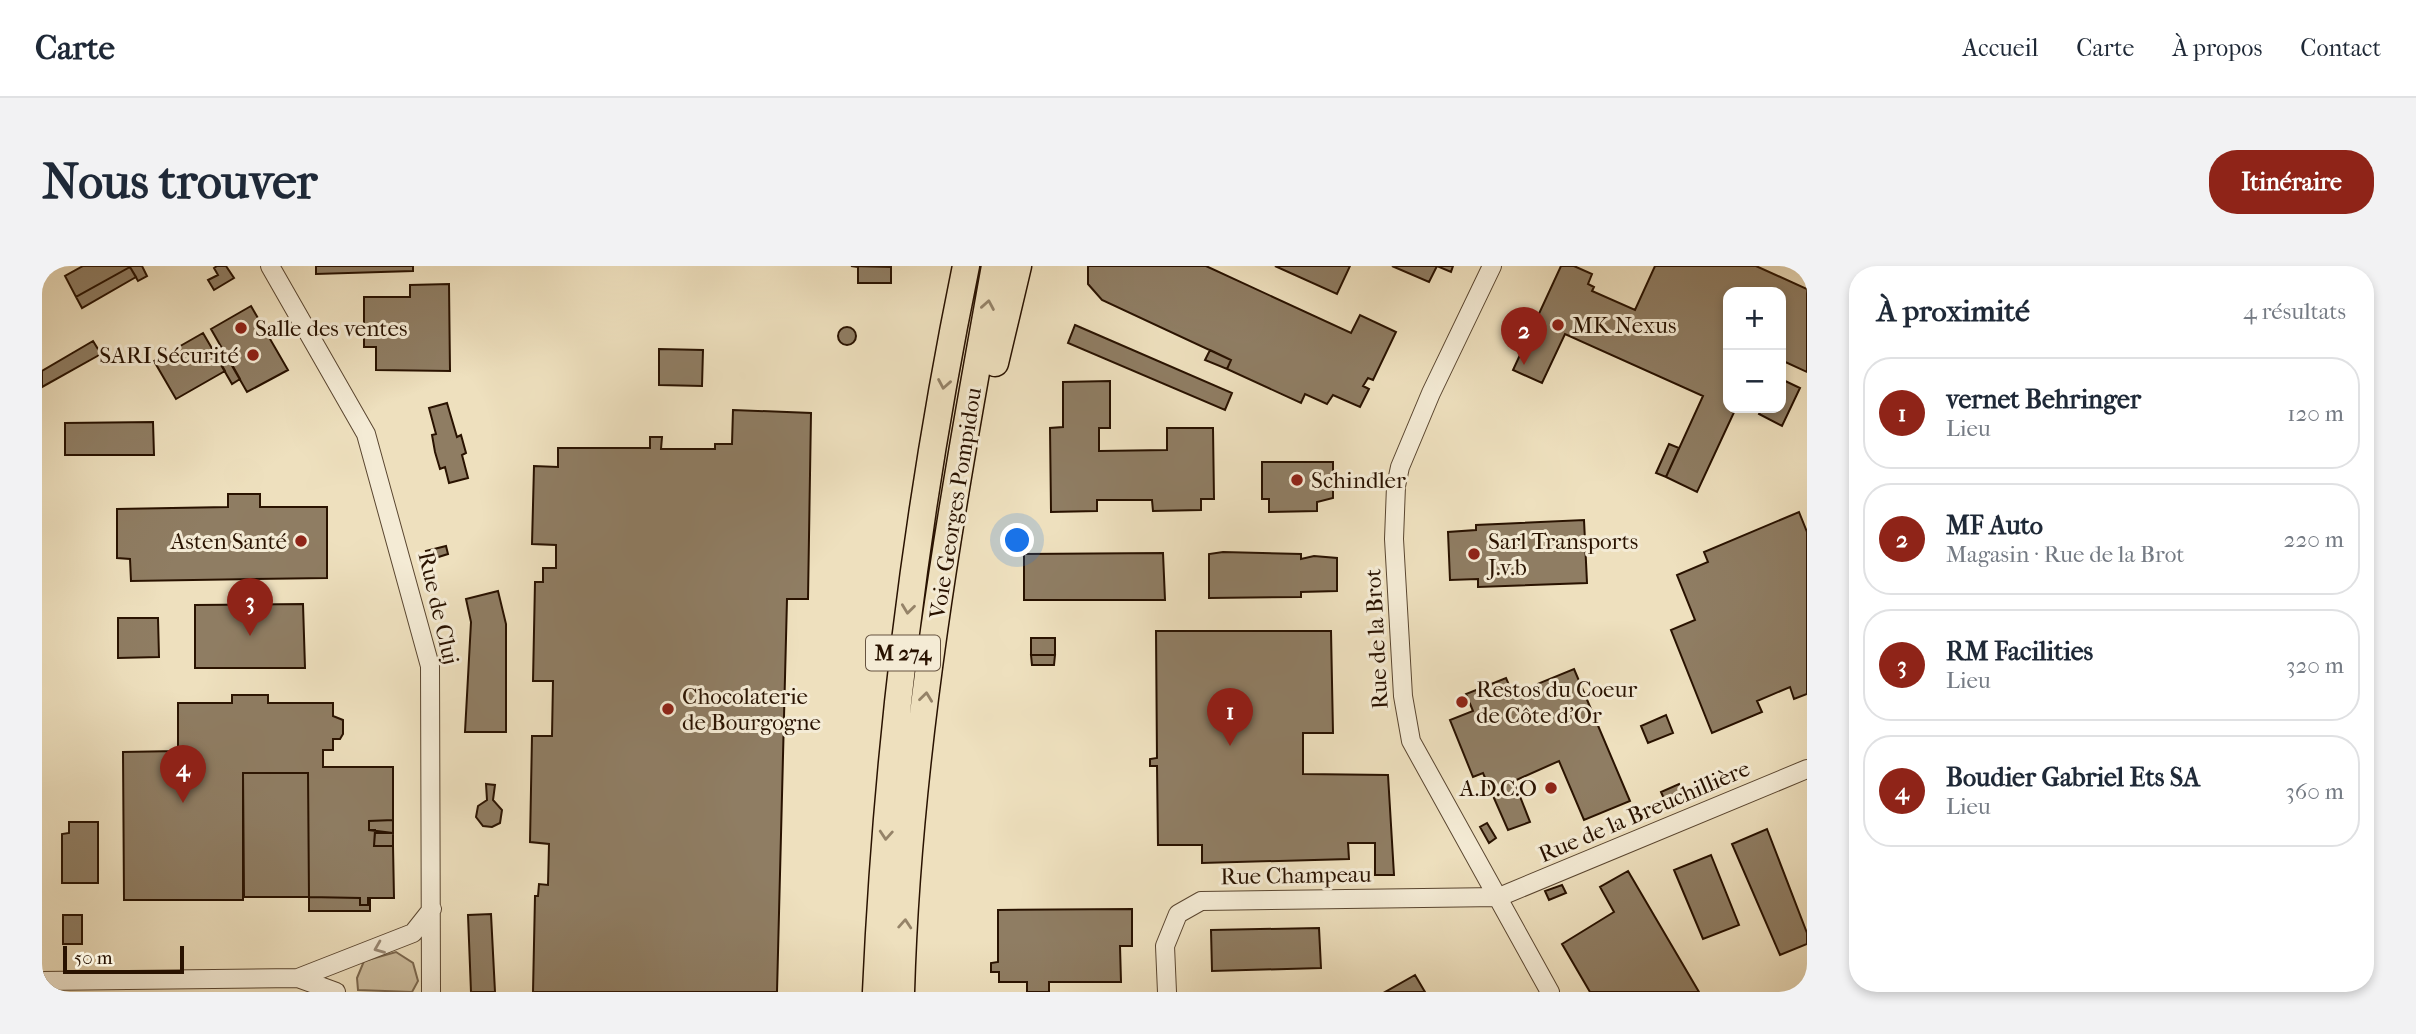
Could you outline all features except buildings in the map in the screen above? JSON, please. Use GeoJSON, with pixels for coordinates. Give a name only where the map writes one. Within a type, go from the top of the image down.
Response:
{"type":"FeatureCollection","features":[{"type":"Feature","properties":{"kind":"highway"},"geometry":{"type":"LineString","coordinates":[[956,317],[960,266]]}},
{"type":"Feature","properties":{"kind":"highway","name":"Voie Georges Pompidou"},"geometry":{"type":"LineString","coordinates":[[876,992],[887,816],[911,586],[966,266]]}},
{"type":"Feature","properties":{"kind":"highway","name":"Voie Georges Pompidou"},"geometry":{"type":"LineString","coordinates":[[901,992],[919,752],[948,541],[995,266]]}},
{"type":"Feature","properties":{"kind":"highway"},"geometry":{"type":"LineString","coordinates":[[948,541],[967,492],[1018,266]]}},
{"type":"Feature","properties":{"kind":"street","name":"Rue de Cluj"},"geometry":{"type":"LineString","coordinates":[[270,266],[366,434],[430,666],[431,992]]}},
{"type":"Feature","properties":{"kind":"street","name":"Rue de la Brot"},"geometry":{"type":"LineString","coordinates":[[1492,266],[1400,467],[1394,529],[1403,696],[1411,741],[1550,992]]}},
{"type":"Feature","properties":{"kind":"street","name":"Rue de la Breuchillière"},"geometry":{"type":"LineString","coordinates":[[1499,897],[1807,769]]}},
{"type":"Feature","properties":{"kind":"street","name":"Rue Champeau"},"geometry":{"type":"LineString","coordinates":[[1167,992],[1165,946],[1178,914],[1201,901],[1499,897]]}},
{"type":"Feature","properties":{"kind":"street"},"geometry":{"type":"LineString","coordinates":[[42,981],[298,978],[413,933],[432,909]]}},
{"type":"Feature","properties":{"kind":"street"},"geometry":{"type":"LineString","coordinates":[[298,978],[336,992]]}},
{"type":"Feature","properties":{"kind":"shaded area"},"geometry":{"type":"Polygon","coordinates":[[[396,952],[413,963],[418,981],[412,992],[358,990],[357,978],[364,961],[396,952]]]}},
{"type":"Feature","properties":{"kind":"place","name":"MK Nexus"},"geometry":{"type":"Point","coordinates":[1558,325]}},
{"type":"Feature","properties":{"kind":"place","name":"Salle des ventes"},"geometry":{"type":"Point","coordinates":[241,328]}},
{"type":"Feature","properties":{"kind":"place","name":"SARI Sécurité"},"geometry":{"type":"Point","coordinates":[253,355]}},
{"type":"Feature","properties":{"kind":"place","name":"MF Auto"},"geometry":{"type":"Point","coordinates":[1524,365]}},
{"type":"Feature","properties":{"kind":"place","name":"Schindler"},"geometry":{"type":"Point","coordinates":[1297,480]}},
{"type":"Feature","properties":{"kind":"place","name":"Asten Santé"},"geometry":{"type":"Point","coordinates":[301,541]}},
{"type":"Feature","properties":{"kind":"place","name":"Sarl Transports J.v.b"},"geometry":{"type":"Point","coordinates":[1474,554]}},
{"type":"Feature","properties":{"kind":"place","name":"RM Facilities"},"geometry":{"type":"Point","coordinates":[250,636]}},
{"type":"Feature","properties":{"kind":"place","name":"Restos du Coeur de Côte d'Or"},"geometry":{"type":"Point","coordinates":[1462,702]}},
{"type":"Feature","properties":{"kind":"place","name":"Chocolaterie de Bourgogne"},"geometry":{"type":"Point","coordinates":[668,709]}},
{"type":"Feature","properties":{"kind":"place","name":"vernet Behringer"},"geometry":{"type":"Point","coordinates":[1230,746]}},
{"type":"Feature","properties":{"kind":"place","name":"A.D.C.O"},"geometry":{"type":"Point","coordinates":[1551,788]}},
{"type":"Feature","properties":{"kind":"place","name":"Boudier Gabriel Ets SA"},"geometry":{"type":"Point","coordinates":[183,803]}}]}
